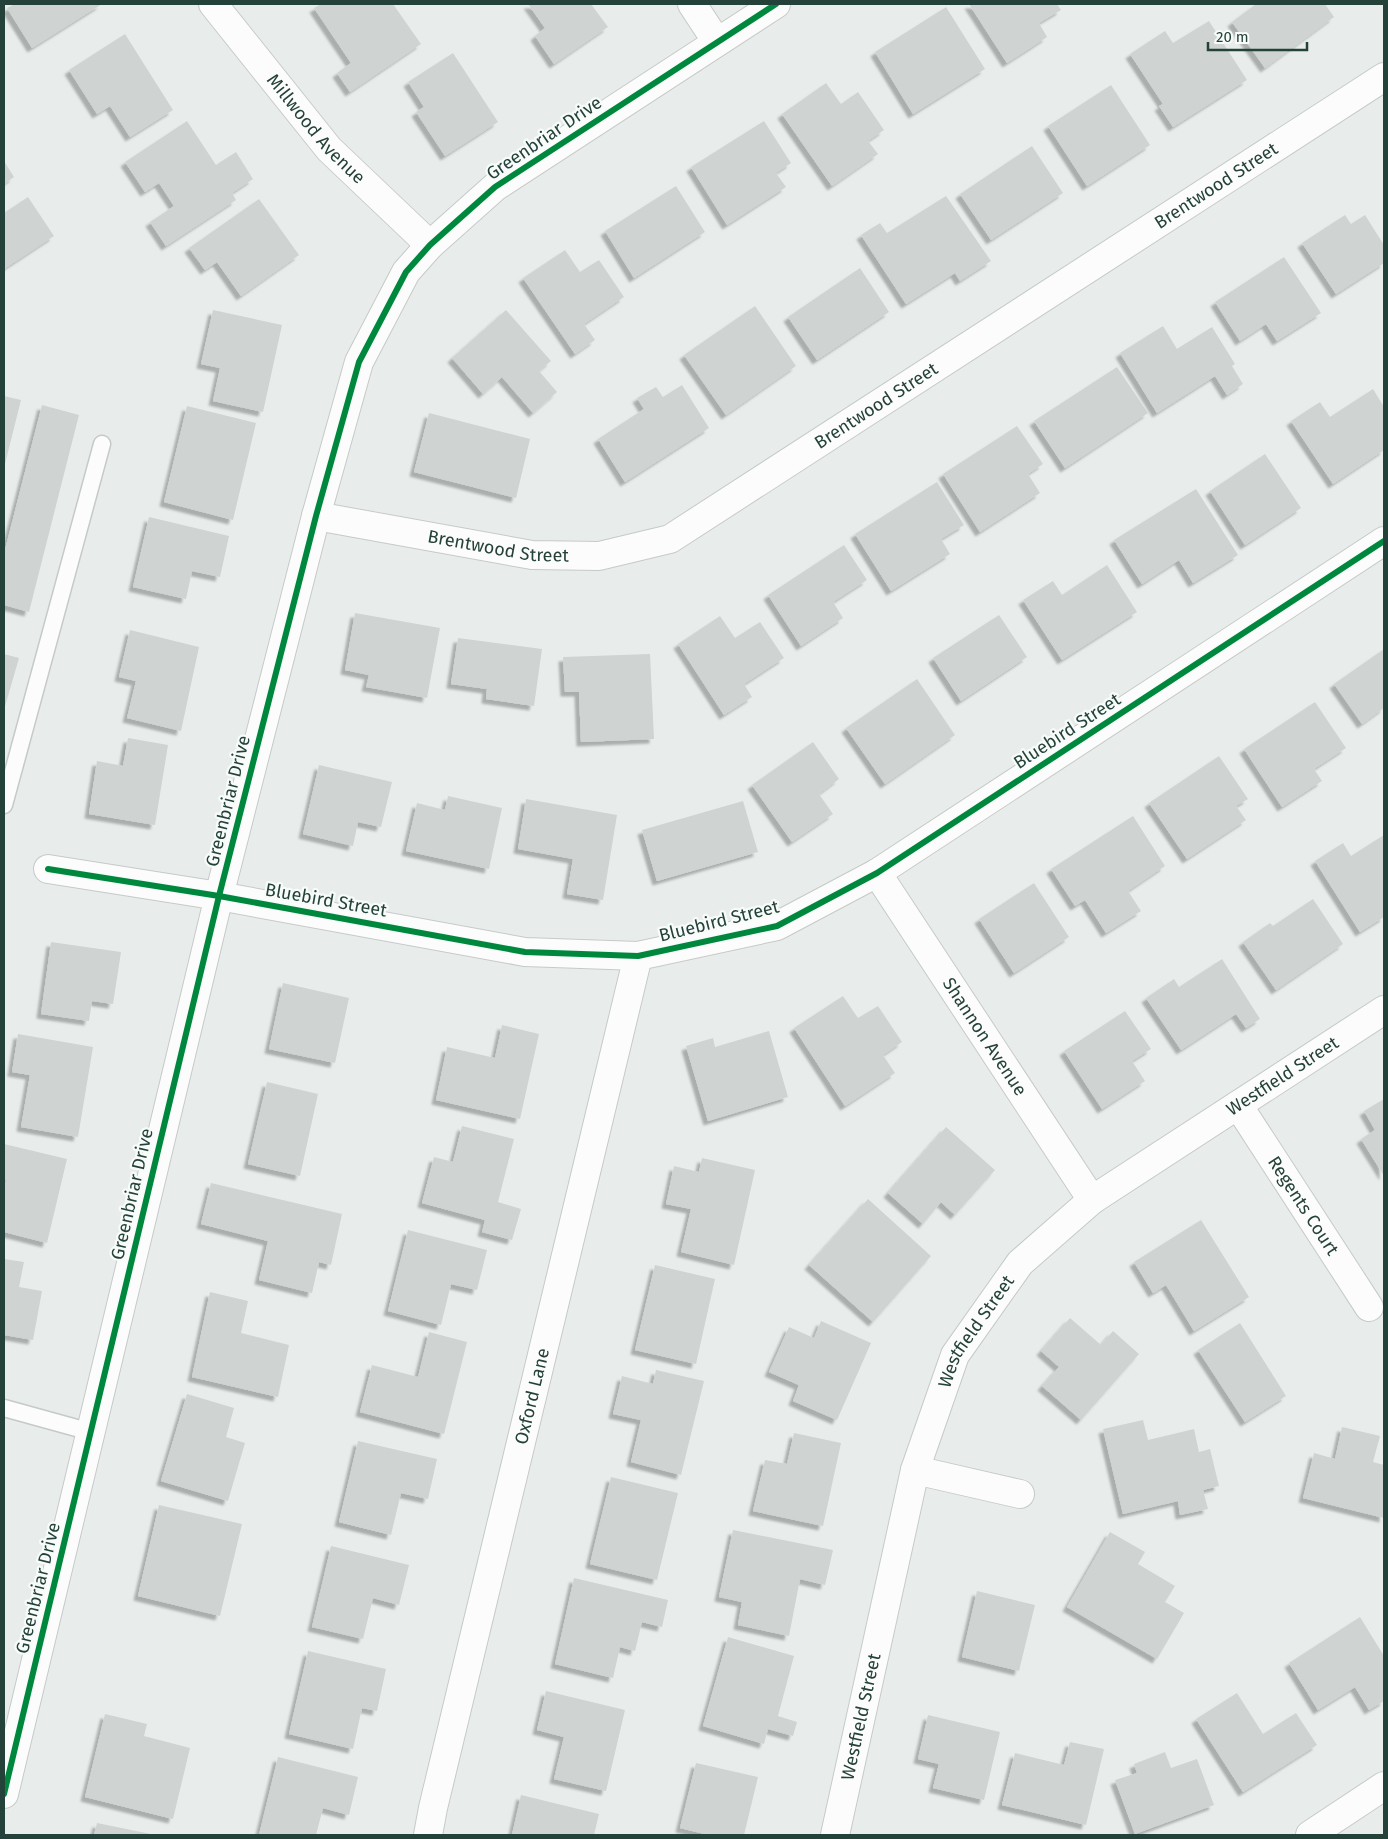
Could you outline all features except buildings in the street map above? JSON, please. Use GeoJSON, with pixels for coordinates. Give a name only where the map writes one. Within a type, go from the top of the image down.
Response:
{"type":"FeatureCollection","features":[{"type":"Feature","properties":{"kind":"street","name":"Millwood Avenue"},"geometry":{"type":"LineString","coordinates":[[213,4],[329,149],[430,245]]}},
{"type":"Feature","properties":{"kind":"street"},"geometry":{"type":"LineString","coordinates":[[692,4],[717,42]]}},
{"type":"Feature","properties":{"kind":"street","name":"Greenbriar Drive"},"geometry":{"type":"LineString","coordinates":[[4,1794],[219,896],[316,516],[359,362],[406,272],[430,245],[495,187],[776,4]]}},
{"type":"Feature","properties":{"kind":"street","name":"Brentwood Street"},"geometry":{"type":"LineString","coordinates":[[316,516],[532,555],[599,556],[670,539],[1384,77]]}},
{"type":"Feature","properties":{"kind":"street","name":"Bluebird Street"},"geometry":{"type":"LineString","coordinates":[[48,869],[219,896],[525,952],[638,956],[776,926],[877,873],[1384,541]]}},
{"type":"Feature","properties":{"kind":"street","name":"Shannon Avenue"},"geometry":{"type":"LineString","coordinates":[[877,873],[1092,1200]]}},
{"type":"Feature","properties":{"kind":"street","name":"Oxford Lane"},"geometry":{"type":"LineString","coordinates":[[428,1835],[432,1808],[638,956]]}},
{"type":"Feature","properties":{"kind":"street","name":"Westfield Street"},"geometry":{"type":"LineString","coordinates":[[835,1835],[915,1470],[956,1355],[1020,1262],[1092,1200],[1384,1010]]}},
{"type":"Feature","properties":{"kind":"street","name":"Regents Court"},"geometry":{"type":"LineString","coordinates":[[1238,1105],[1369,1306]]}},
{"type":"Feature","properties":{"kind":"street"},"geometry":{"type":"LineString","coordinates":[[915,1470],[1020,1494]]}},
{"type":"Feature","properties":{"kind":"street"},"geometry":{"type":"LineString","coordinates":[[1310,1835],[1384,1786]]}},
{"type":"Feature","properties":{"kind":"lane"},"geometry":{"type":"LineString","coordinates":[[4,805],[102,444]]}},
{"type":"Feature","properties":{"kind":"lane"},"geometry":{"type":"LineString","coordinates":[[4,1408],[91,1432]]}},
{"type":"Feature","properties":{"kind":"cycle path"},"geometry":{"type":"LineString","coordinates":[[4,1794],[219,896],[316,516],[359,362],[406,272],[430,245],[495,187],[776,4]]}},
{"type":"Feature","properties":{"kind":"cycle path"},"geometry":{"type":"LineString","coordinates":[[48,869],[219,896],[525,952],[638,956],[777,926],[877,873],[1384,541]]}}]}
